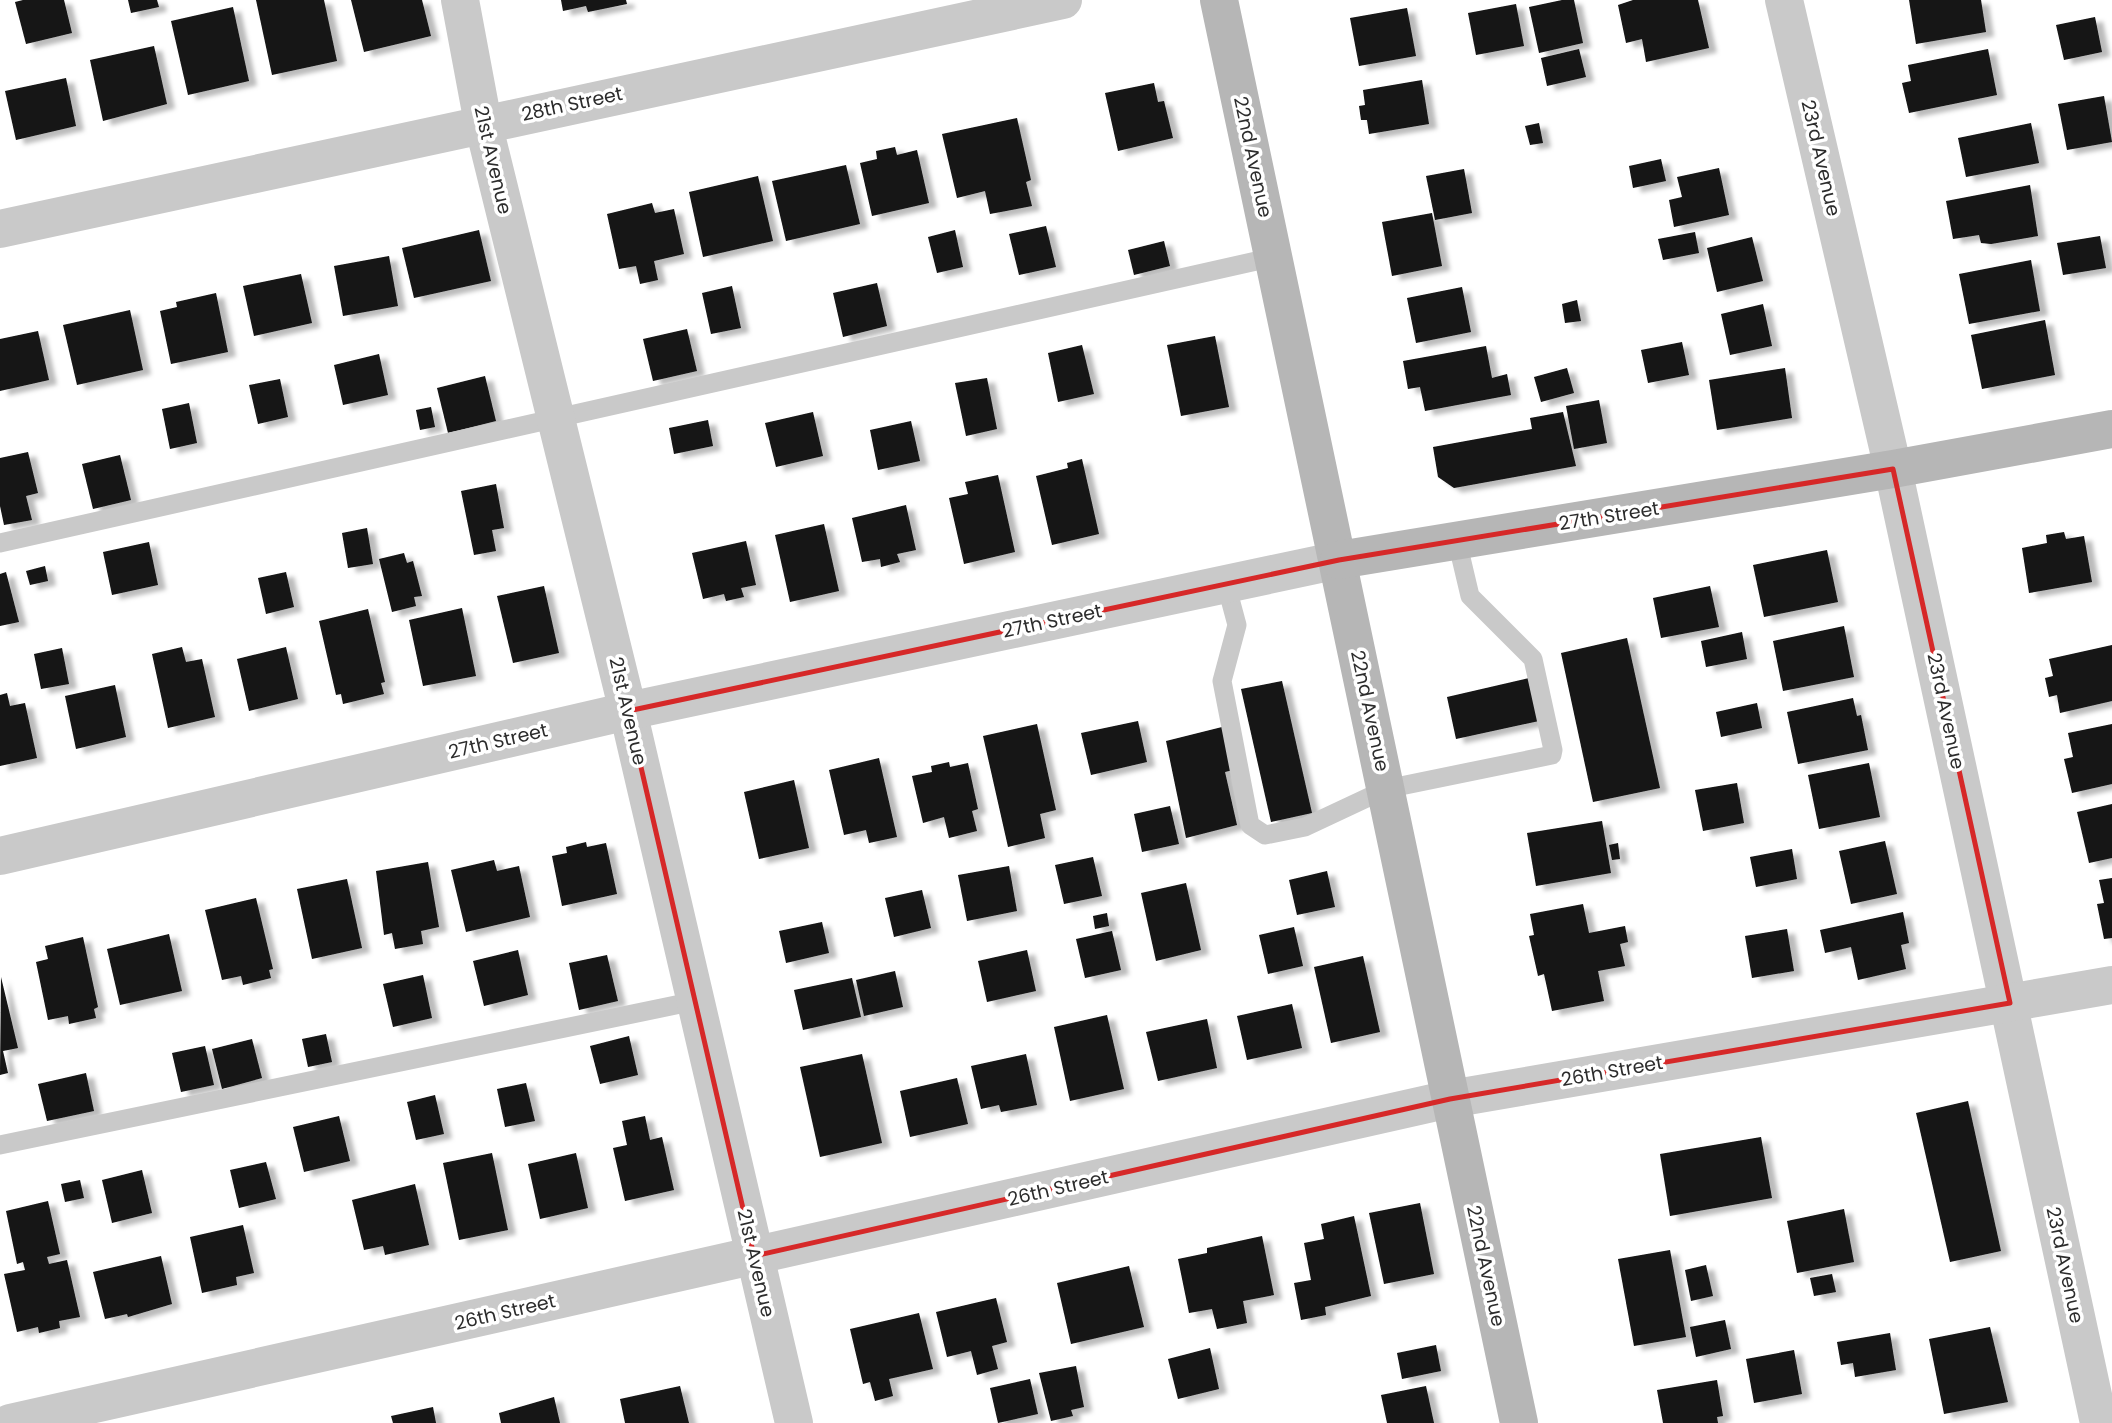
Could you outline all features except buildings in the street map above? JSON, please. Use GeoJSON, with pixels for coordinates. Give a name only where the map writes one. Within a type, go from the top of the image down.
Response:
{"type":"FeatureCollection","features":[{"type":"Feature","properties":{"kind":"street","name":"21st Avenue"},"geometry":{"type":"LineString","coordinates":[[460,0],[484,123],[628,711],[794,1423]]}},
{"type":"Feature","properties":{"kind":"street","name":"28th Street"},"geometry":{"type":"LineString","coordinates":[[0,229],[1063,0]]}},
{"type":"Feature","properties":{"kind":"street","name":"22nd Avenue"},"geometry":{"type":"LineString","coordinates":[[1219,0],[1520,1423]]}},
{"type":"Feature","properties":{"kind":"street","name":"23rd Avenue"},"geometry":{"type":"LineString","coordinates":[[1784,0],[1893,468],[2099,1423]]}},
{"type":"Feature","properties":{"kind":"street","name":"27th Street"},"geometry":{"type":"LineString","coordinates":[[0,856],[628,711],[1339,560],[2112,429]]}},
{"type":"Feature","properties":{"kind":"street","name":"26th Street"},"geometry":{"type":"LineString","coordinates":[[10,1423],[1450,1099],[2112,985]]}},
{"type":"Feature","properties":{"kind":"lane"},"geometry":{"type":"LineString","coordinates":[[0,543],[1274,257]]}},
{"type":"Feature","properties":{"kind":"lane"},"geometry":{"type":"LineString","coordinates":[[1226,584],[1237,625],[1222,681],[1250,825],[1265,835],[1305,827],[1386,789],[1546,758],[1553,750],[1533,659],[1470,596],[1457,541]]}},
{"type":"Feature","properties":{"kind":"lane"},"geometry":{"type":"LineString","coordinates":[[0,1145],[695,1001]]}},
{"type":"Feature","properties":{"kind":"highlighted area"},"geometry":{"type":"Polygon","coordinates":[[[1893,469],[2010,1003],[1450,1099],[754,1256],[628,711],[1339,560],[1893,469]]]}}]}
